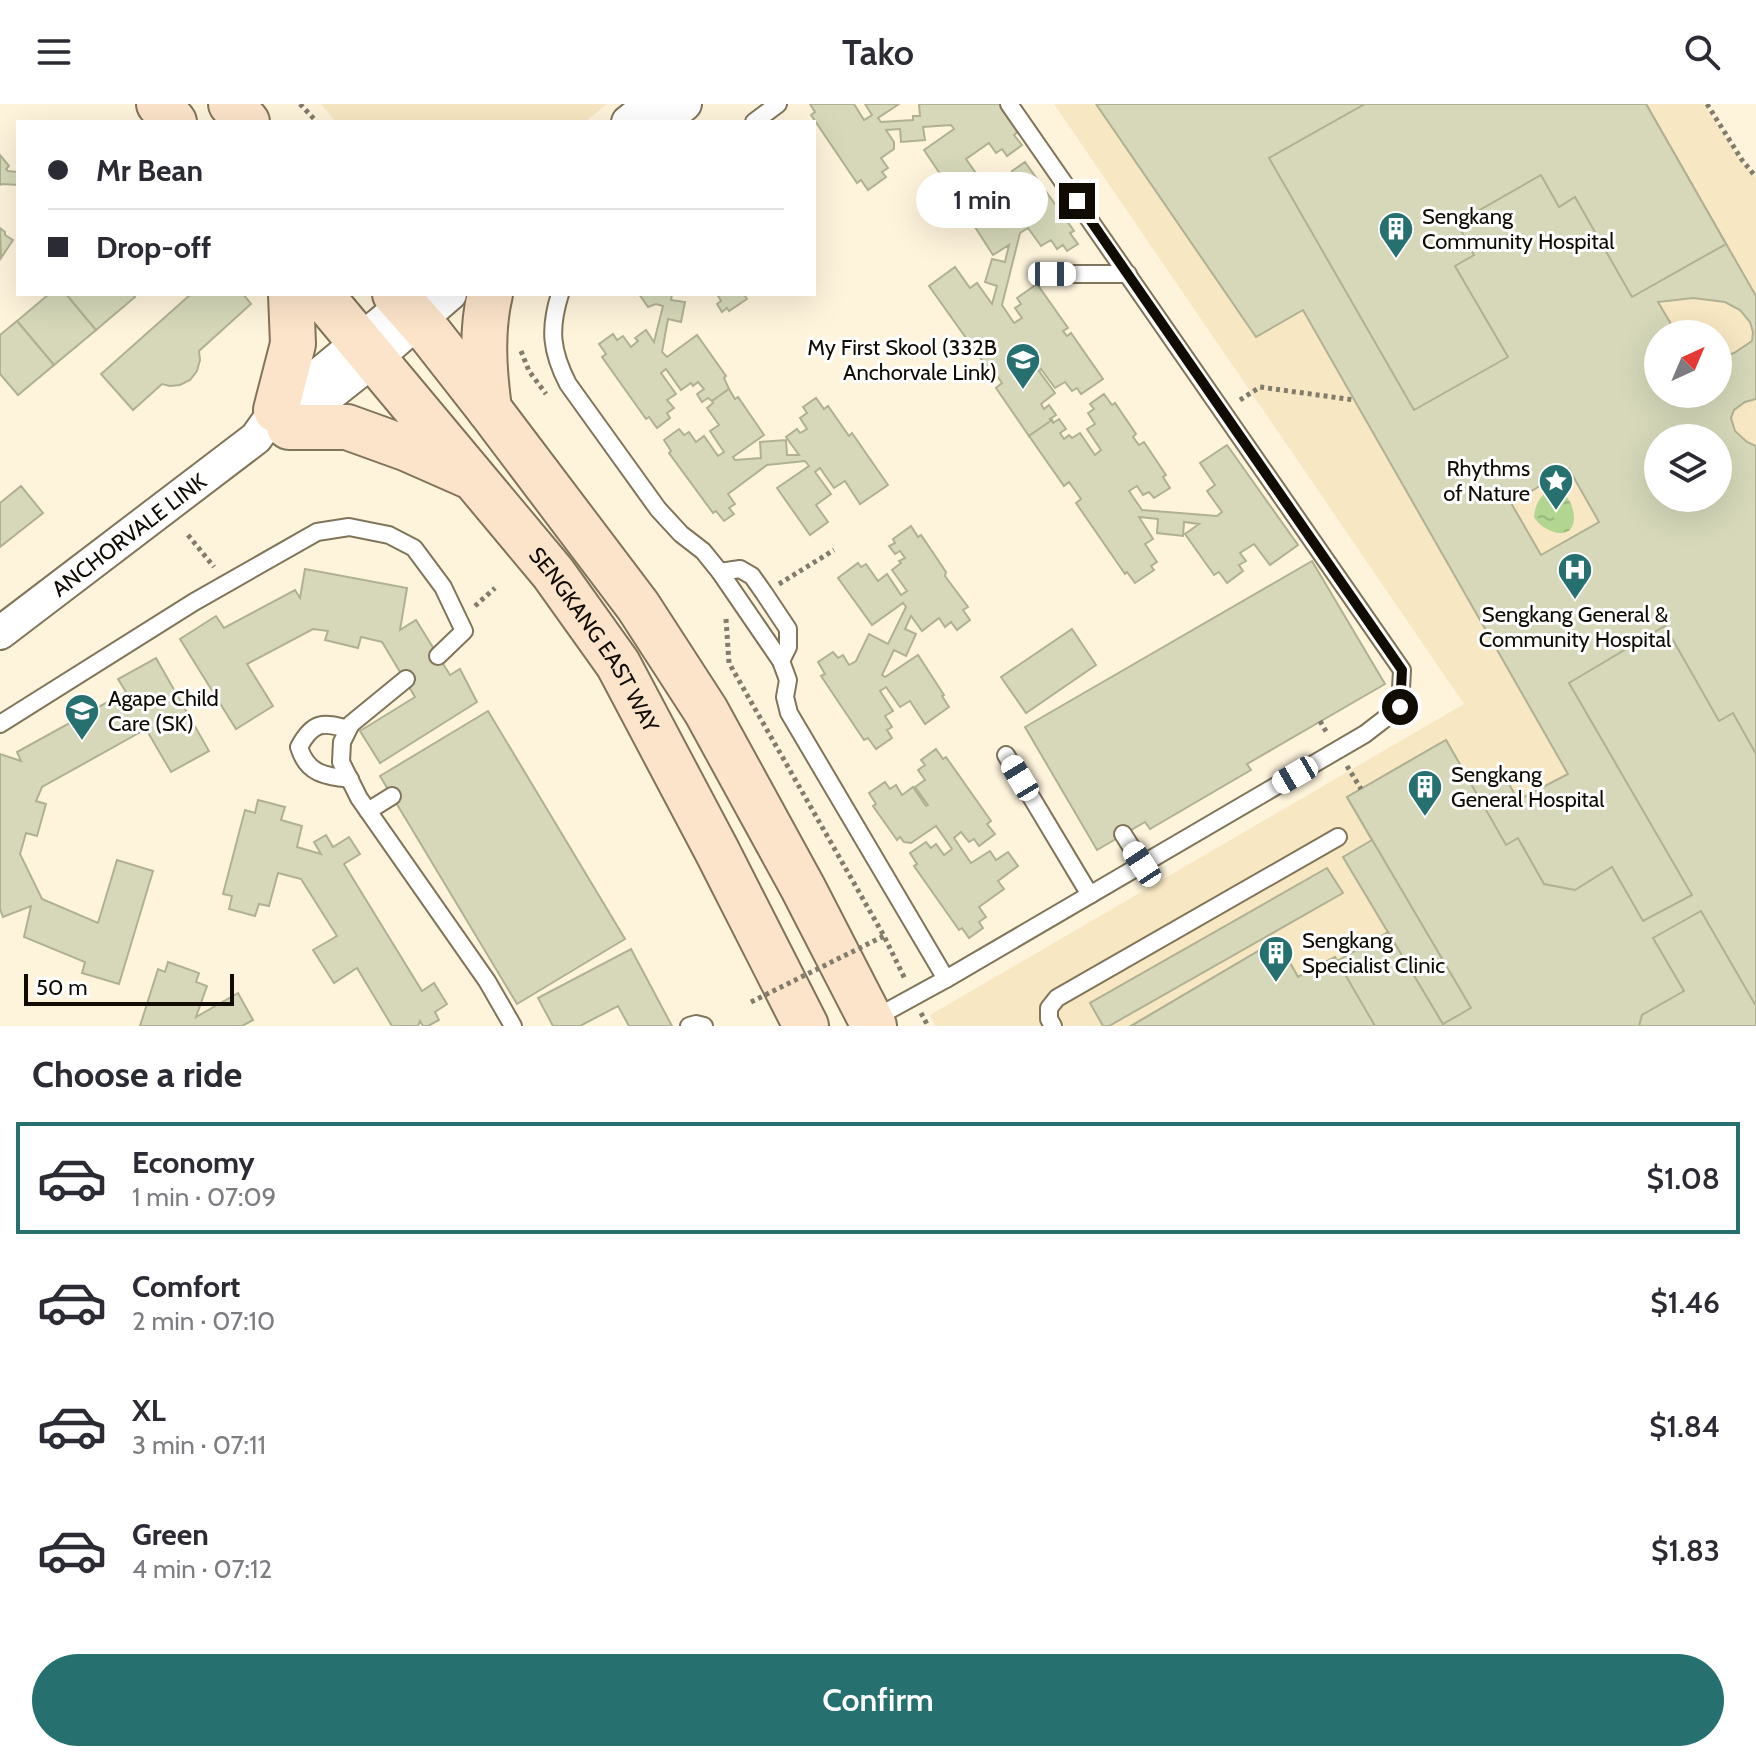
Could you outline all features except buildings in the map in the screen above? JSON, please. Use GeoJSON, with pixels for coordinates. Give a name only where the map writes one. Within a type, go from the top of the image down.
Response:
{"type":"FeatureCollection","features":[{"type":"Feature","properties":{"kind":"main road"},"geometry":{"type":"LineString","coordinates":[[159,104],[172,120]]}},
{"type":"Feature","properties":{"kind":"main road"},"geometry":{"type":"LineString","coordinates":[[231,104],[245,120]]}},
{"type":"Feature","properties":{"kind":"main road"},"geometry":{"type":"LineString","coordinates":[[291,296],[293,344],[274,425],[347,427],[408,449],[476,480]]}},
{"type":"Feature","properties":{"kind":"main road","name":"SENGKANG EAST WAY"},"geometry":{"type":"LineString","coordinates":[[322,296],[553,573],[618,664],[806,1026]]}},
{"type":"Feature","properties":{"kind":"main road"},"geometry":{"type":"LineString","coordinates":[[489,409],[484,340],[490,296]]}},
{"type":"Feature","properties":{"kind":"main road"},"geometry":{"type":"LineString","coordinates":[[417,301],[489,409],[638,606],[706,711],[873,1023]]}},
{"type":"Feature","properties":{"kind":"street"},"geometry":{"type":"LineString","coordinates":[[631,120],[651,104]]}},
{"type":"Feature","properties":{"kind":"street"},"geometry":{"type":"LineString","coordinates":[[665,120],[685,104]]}},
{"type":"Feature","properties":{"kind":"street","name":"ANCHORVALE LINK"},"geometry":{"type":"LineString","coordinates":[[0,633],[274,425],[367,350],[417,301]]}},
{"type":"Feature","properties":{"kind":"lane"},"geometry":{"type":"LineString","coordinates":[[873,1023],[1365,734],[1400,707],[1402,670],[1009,104]]}},
{"type":"Feature","properties":{"kind":"lane"},"geometry":{"type":"LineString","coordinates":[[758,120],[777,111]]}},
{"type":"Feature","properties":{"kind":"lane"},"geometry":{"type":"LineString","coordinates":[[1052,274],[1128,274]]}},
{"type":"Feature","properties":{"kind":"lane"},"geometry":{"type":"LineString","coordinates":[[559,296],[555,308],[553,345],[557,363],[568,384],[658,509],[681,534],[703,551],[720,572],[781,661],[788,680],[785,697],[789,713],[946,979]]}},
{"type":"Feature","properties":{"kind":"lane"},"geometry":{"type":"LineString","coordinates":[[0,724],[194,602],[317,532],[349,527],[389,535],[414,548],[443,587],[464,631],[438,656]]}},
{"type":"Feature","properties":{"kind":"lane"},"geometry":{"type":"LineString","coordinates":[[720,572],[740,569],[752,576],[764,593],[788,629],[788,647],[781,661]]}},
{"type":"Feature","properties":{"kind":"lane"},"geometry":{"type":"LineString","coordinates":[[406,679],[351,724],[342,742],[341,762],[368,811],[484,963],[513,1026]]}},
{"type":"Feature","properties":{"kind":"lane"},"geometry":{"type":"LineString","coordinates":[[348,729],[326,723],[316,726],[299,747],[303,759],[314,770],[350,779]]}},
{"type":"Feature","properties":{"kind":"lane"},"geometry":{"type":"LineString","coordinates":[[1006,755],[1090,895]]}},
{"type":"Feature","properties":{"kind":"lane"},"geometry":{"type":"LineString","coordinates":[[368,811],[392,796]]}},
{"type":"Feature","properties":{"kind":"lane"},"geometry":{"type":"LineString","coordinates":[[1123,834],[1142,864]]}},
{"type":"Feature","properties":{"kind":"lane"},"geometry":{"type":"LineString","coordinates":[[1053,1026],[1049,1008],[1057,998],[1338,837]]}},
{"type":"Feature","properties":{"kind":"lane"},"geometry":{"type":"LineString","coordinates":[[689,1026],[704,1026]]}},
{"type":"Feature","properties":{"kind":"path"},"geometry":{"type":"LineString","coordinates":[[300,104],[315,120]]}},
{"type":"Feature","properties":{"kind":"path"},"geometry":{"type":"LineString","coordinates":[[1707,104],[1756,177]]}},
{"type":"Feature","properties":{"kind":"path"},"geometry":{"type":"LineString","coordinates":[[518,338],[529,371],[555,405]]}},
{"type":"Feature","properties":{"kind":"path"},"geometry":{"type":"LineString","coordinates":[[1222,411],[1260,387],[1354,400]]}},
{"type":"Feature","properties":{"kind":"path"},"geometry":{"type":"LineString","coordinates":[[188,535],[218,571]]}},
{"type":"Feature","properties":{"kind":"path"},"geometry":{"type":"LineString","coordinates":[[772,588],[834,550]]}},
{"type":"Feature","properties":{"kind":"path"},"geometry":{"type":"LineString","coordinates":[[485,597],[495,588]]}},
{"type":"Feature","properties":{"kind":"path"},"geometry":{"type":"LineString","coordinates":[[726,618],[729,663],[884,936],[928,1026]]}},
{"type":"Feature","properties":{"kind":"path"},"geometry":{"type":"LineString","coordinates":[[751,1002],[884,936]]}},
{"type":"Feature","properties":{"kind":"shaded area"},"geometry":{"type":"Polygon","coordinates":[[[321,104],[607,104],[587,120],[334,120],[321,104]]]}},
{"type":"Feature","properties":{"kind":"shaded area","name":"Sengkang General & Community Hospital"},"geometry":{"type":"Polygon","coordinates":[[[1054,104],[1704,104],[1738,157],[1756,178],[1756,1026],[935,1026],[930,1015],[1464,704],[1054,104]]]}},
{"type":"Feature","properties":{"kind":"water"},"geometry":{"type":"Polygon","coordinates":[[[1551,489],[1563,493],[1571,505],[1574,520],[1569,531],[1554,532],[1534,517],[1539,501],[1551,489]]]}},
{"type":"Feature","properties":{"kind":"place","name":"Sengkang Community Hospital"},"geometry":{"type":"Point","coordinates":[1396,260]}},
{"type":"Feature","properties":{"kind":"place","name":"My First Skool (332B Anchorvale Link)"},"geometry":{"type":"Point","coordinates":[1023,391]}},
{"type":"Feature","properties":{"kind":"place","name":"Rhythms of Nature"},"geometry":{"type":"Point","coordinates":[1556,512]}},
{"type":"Feature","properties":{"kind":"place","name":"Sengkang General & Community Hospital"},"geometry":{"type":"Point","coordinates":[1575,601]}},
{"type":"Feature","properties":{"kind":"place","name":"Agape Child Care (SK)"},"geometry":{"type":"Point","coordinates":[82,742]}},
{"type":"Feature","properties":{"kind":"place","name":"Sengkang General Hospital"},"geometry":{"type":"Point","coordinates":[1425,818]}},
{"type":"Feature","properties":{"kind":"place","name":"Sengkang Specialist Clinic"},"geometry":{"type":"Point","coordinates":[1276,984]}},
{"type":"Feature","properties":{"kind":"route"},"geometry":{"type":"LineString","coordinates":[[1077,201],[1402,670],[1400,707]]}}]}
